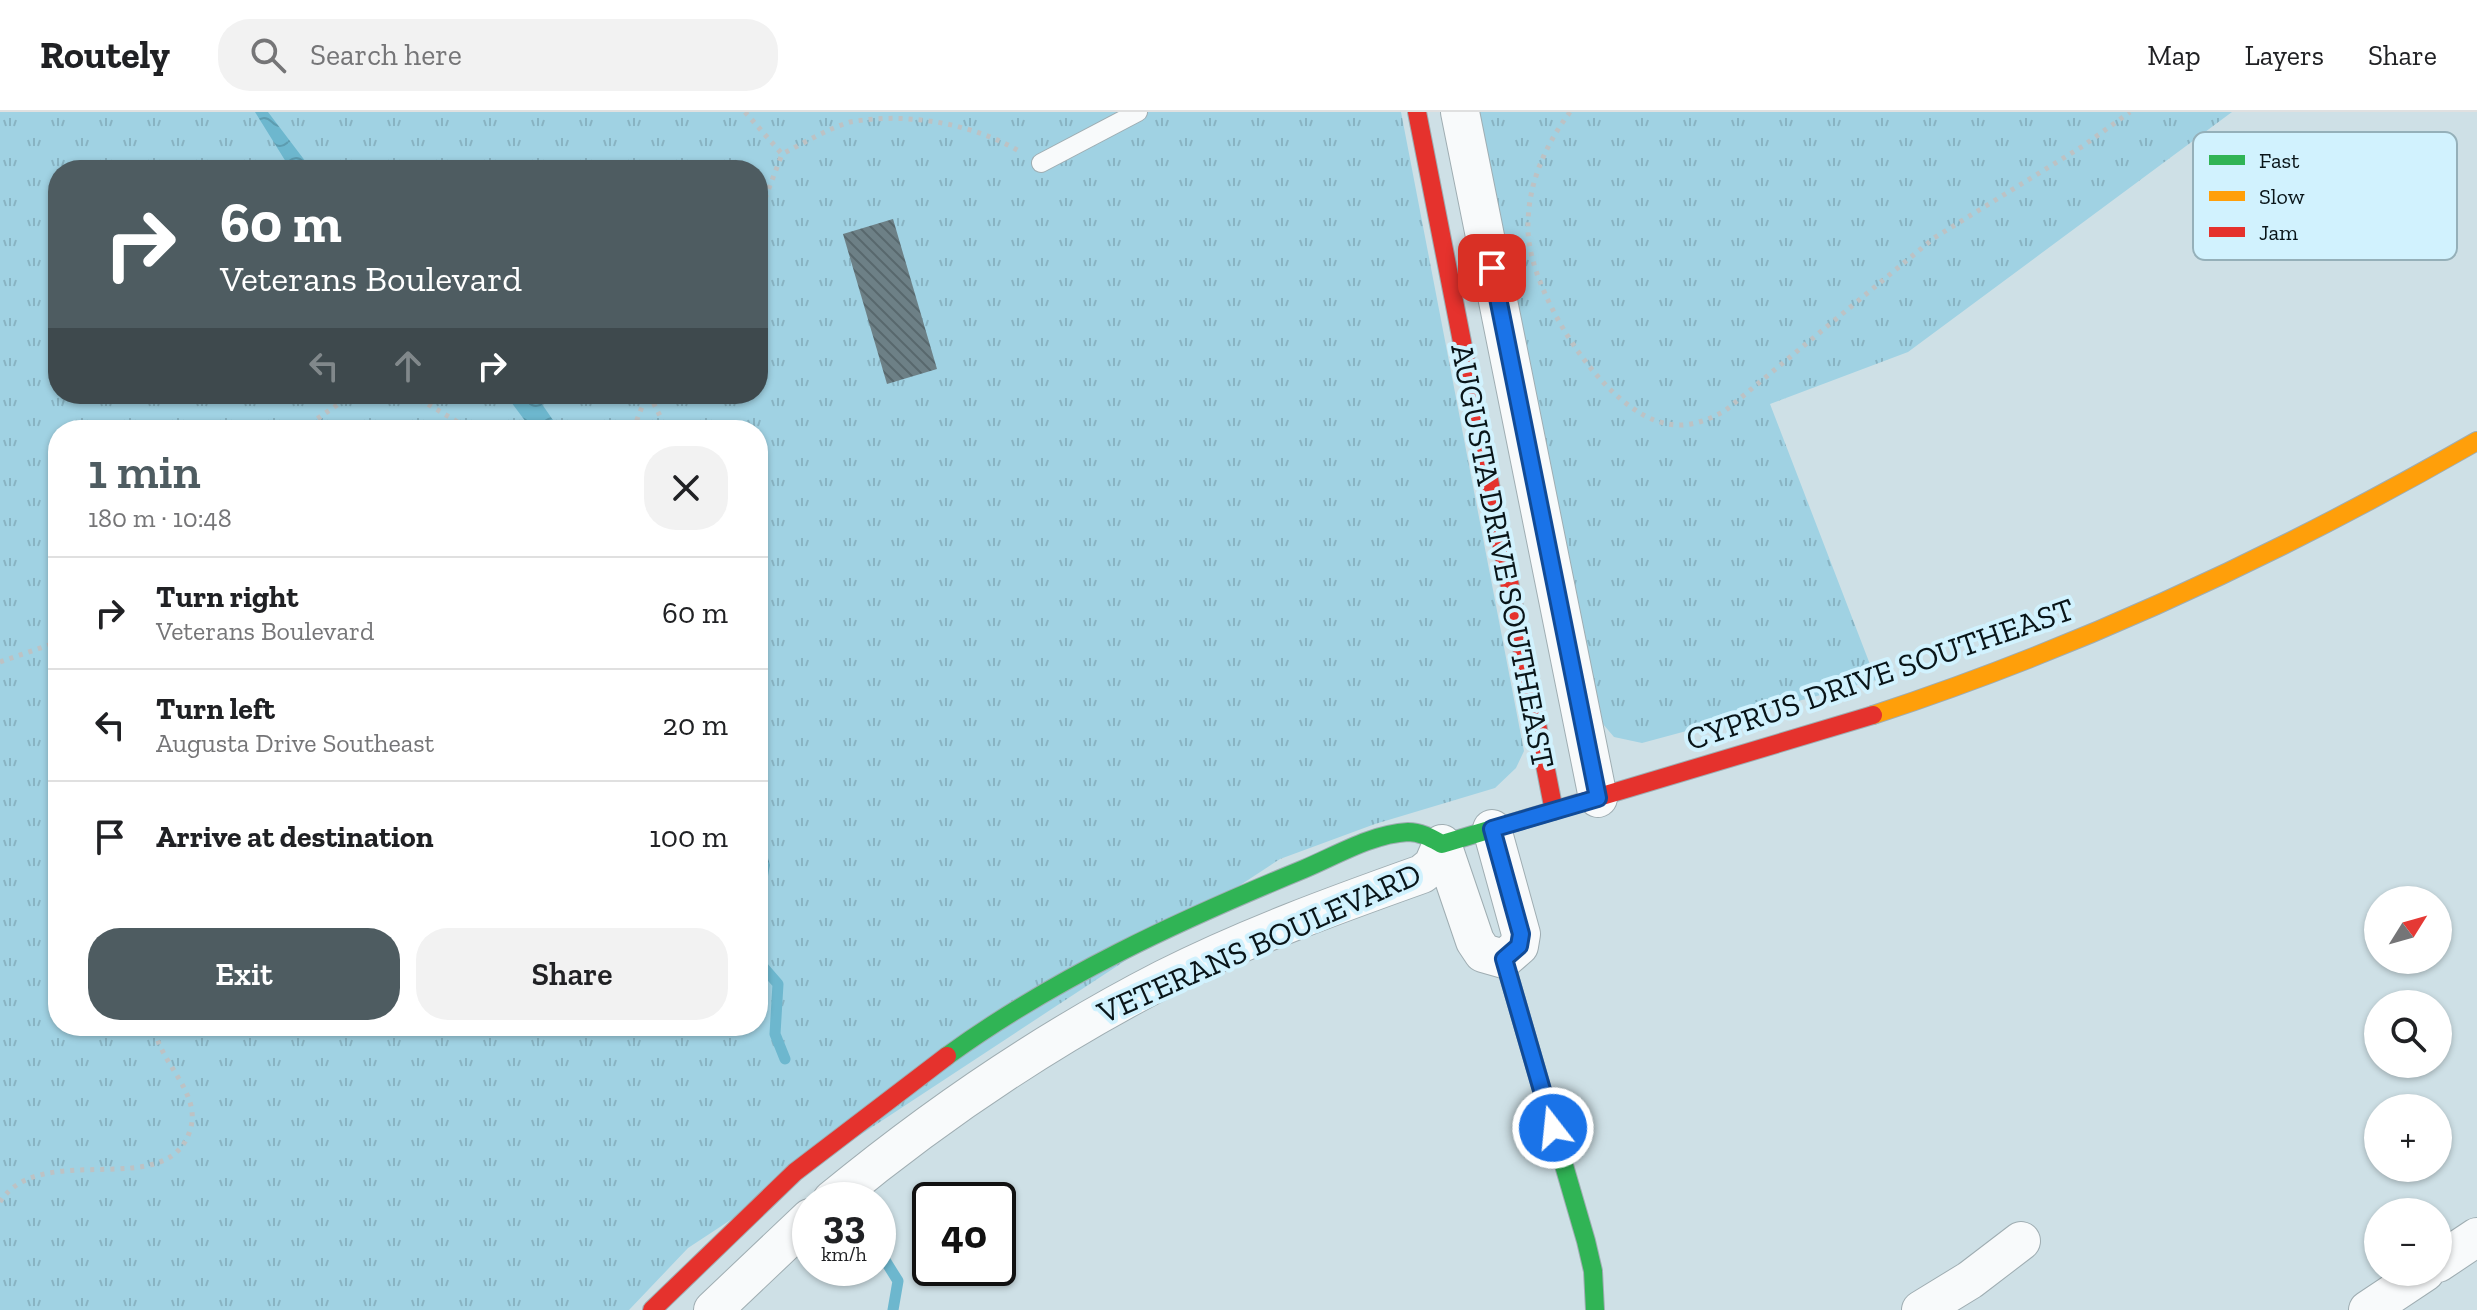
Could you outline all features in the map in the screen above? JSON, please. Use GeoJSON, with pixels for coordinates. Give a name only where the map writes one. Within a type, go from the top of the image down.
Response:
{"type":"FeatureCollection","features":[{"type":"Feature","properties":{"kind":"street","name":"AUGUSTA DRIVE SOUTHEAST"},"geometry":{"type":"LineString","coordinates":[[1417,112],[1554,811]]}},
{"type":"Feature","properties":{"kind":"street","name":"AUGUSTA DRIVE SOUTHEAST"},"geometry":{"type":"LineString","coordinates":[[1460,112],[1598,798]]}},
{"type":"Feature","properties":{"kind":"street","name":"CYPRUS DRIVE SOUTHEAST"},"geometry":{"type":"LineString","coordinates":[[1598,798],[1926,697],[2057,648],[2287,546],[2477,441]]}},
{"type":"Feature","properties":{"kind":"street","name":"VETERANS BOULEVARD"},"geometry":{"type":"LineString","coordinates":[[652,1310],[739,1221],[802,1165],[890,1096],[1029,1002],[1177,922],[1269,882],[1385,838],[1420,833],[1442,844],[1598,798]]}},
{"type":"Feature","properties":{"kind":"street"},"geometry":{"type":"LineString","coordinates":[[1492,829],[1521,934],[1519,946],[1504,959]]}},
{"type":"Feature","properties":{"kind":"street","name":"VETERANS BOULEVARD"},"geometry":{"type":"LineString","coordinates":[[855,1182],[949,1109],[1091,1018],[1243,943],[1422,874],[1433,865],[1442,844]]}},
{"type":"Feature","properties":{"kind":"street"},"geometry":{"type":"LineString","coordinates":[[1442,844],[1475,941],[1483,953],[1504,959]]}},
{"type":"Feature","properties":{"kind":"street"},"geometry":{"type":"LineString","coordinates":[[1504,959],[1586,1241],[1593,1271],[1595,1310]]}},
{"type":"Feature","properties":{"kind":"street"},"geometry":{"type":"LineString","coordinates":[[713,1310],[792,1235]]}},
{"type":"Feature","properties":{"kind":"street"},"geometry":{"type":"LineString","coordinates":[[2452,1254],[2477,1237]]}},
{"type":"Feature","properties":{"kind":"street"},"geometry":{"type":"LineString","coordinates":[[1921,1310],[1970,1280],[2021,1241]]}},
{"type":"Feature","properties":{"kind":"street"},"geometry":{"type":"LineString","coordinates":[[2368,1310],[2404,1286]]}},
{"type":"Feature","properties":{"kind":"lane"},"geometry":{"type":"LineString","coordinates":[[1041,163],[1138,112]]}},
{"type":"Feature","properties":{"kind":"path"},"geometry":{"type":"LineString","coordinates":[[745,112],[782,154]]}},
{"type":"Feature","properties":{"kind":"path"},"geometry":{"type":"LineString","coordinates":[[1570,112],[1548,145],[1533,185],[1528,231],[1532,261],[1553,311],[1589,364],[1637,411],[1668,424],[1699,422],[1726,410],[1934,238],[2083,146],[2130,112]]}},
{"type":"Feature","properties":{"kind":"path"},"geometry":{"type":"LineString","coordinates":[[768,191],[782,154],[840,125],[889,117],[983,131],[1041,163]]}},
{"type":"Feature","properties":{"kind":"path"},"geometry":{"type":"LineString","coordinates":[[315,420],[339,404]]}},
{"type":"Feature","properties":{"kind":"path"},"geometry":{"type":"LineString","coordinates":[[428,404],[454,420]]}},
{"type":"Feature","properties":{"kind":"path"},"geometry":{"type":"LineString","coordinates":[[0,662],[48,645]]}},
{"type":"Feature","properties":{"kind":"path"},"geometry":{"type":"LineString","coordinates":[[0,1202],[14,1184],[33,1175],[145,1166],[179,1149],[191,1128],[191,1108],[161,1053],[157,1036]]}},
{"type":"Feature","properties":{"kind":"green space"},"geometry":{"type":"Polygon","coordinates":[[[0,112],[1401,112],[1524,751],[1516,768],[1495,788],[1375,824],[1280,859],[688,1248],[629,1310],[0,1310],[0,112]]]}},
{"type":"Feature","properties":{"kind":"green space"},"geometry":{"type":"Polygon","coordinates":[[[1477,112],[2232,112],[2205,132],[2193,132],[2193,141],[1908,352],[1770,404],[1876,680],[1642,743],[1614,737],[1597,717],[1477,112]]]}},
{"type":"Feature","properties":{"kind":"water"},"geometry":{"type":"Polygon","coordinates":[[[255,112],[268,112],[304,160],[285,160],[255,112]]]}},
{"type":"Feature","properties":{"kind":"water"},"geometry":{"type":"Polygon","coordinates":[[[512,404],[542,404],[553,420],[524,420],[512,404]]]}},
{"type":"Feature","properties":{"kind":"building"},"geometry":{"type":"Polygon","coordinates":[[[893,219],[937,369],[887,384],[843,234],[893,219]]]}},
{"type":"Feature","properties":{"kind":"waterway"},"geometry":{"type":"LineString","coordinates":[[768,972],[778,984],[775,1034],[785,1059]]}},
{"type":"Feature","properties":{"kind":"waterway"},"geometry":{"type":"LineString","coordinates":[[893,1310],[896,1278]]}},
{"type":"Feature","properties":{"kind":"traffic: fast"},"geometry":{"type":"LineString","coordinates":[[947,1056],[1031,1001],[1120,952],[1355,846],[1408,832],[1422,834],[1442,844],[1522,820]]}},
{"type":"Feature","properties":{"kind":"traffic: fast"},"geometry":{"type":"LineString","coordinates":[[1504,959],[1586,1241],[1593,1271],[1595,1310]]}},
{"type":"Feature","properties":{"kind":"traffic: slow"},"geometry":{"type":"LineString","coordinates":[[1873,715],[2029,659],[2182,594],[2331,521],[2477,441]]}},
{"type":"Feature","properties":{"kind":"traffic: jam"},"geometry":{"type":"LineString","coordinates":[[1417,112],[1554,811]]}},
{"type":"Feature","properties":{"kind":"traffic: jam"},"geometry":{"type":"LineString","coordinates":[[1522,820],[1873,715]]}},
{"type":"Feature","properties":{"kind":"traffic: jam"},"geometry":{"type":"LineString","coordinates":[[652,1310],[795,1172],[947,1056]]}},
{"type":"Feature","properties":{"kind":"route"},"geometry":{"type":"LineString","coordinates":[[1492,268],[1598,798],[1492,829],[1521,934],[1519,946],[1504,959],[1553,1128]]}}]}
